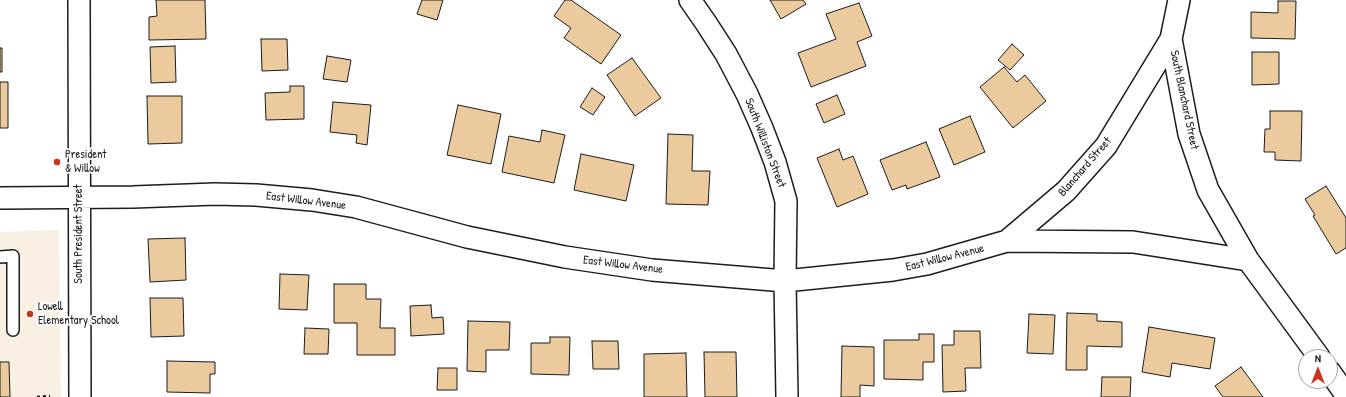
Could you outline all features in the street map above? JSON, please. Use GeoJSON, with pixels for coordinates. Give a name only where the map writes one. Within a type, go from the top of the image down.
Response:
{"type":"FeatureCollection","features":[{"type":"Feature","properties":{"kind":"street","name":"South President Street"},"geometry":{"type":"LineString","coordinates":[[79,0],[80,397]]}},
{"type":"Feature","properties":{"kind":"street","name":"South Williston Street"},"geometry":{"type":"LineString","coordinates":[[690,0],[726,54],[740,81],[762,128],[775,162],[786,201],[785,281],[787,397]]}},
{"type":"Feature","properties":{"kind":"street","name":"South Blanchard Street"},"geometry":{"type":"LineString","coordinates":[[1179,0],[1171,39],[1189,134],[1208,190],[1248,260],[1313,349]]}},
{"type":"Feature","properties":{"kind":"street","name":"Blanchard Street"},"geometry":{"type":"LineString","coordinates":[[1007,241],[1066,191],[1106,146],[1171,39]]}},
{"type":"Feature","properties":{"kind":"street","name":"East Willow Avenue"},"geometry":{"type":"LineString","coordinates":[[0,198],[79,198],[215,194],[256,195],[312,200],[356,207],[467,237],[565,257],[652,270],[785,281],[894,270],[927,264],[1007,241],[1133,242],[1248,260]]}},
{"type":"Feature","properties":{"kind":"street"},"geometry":{"type":"LineString","coordinates":[[1338,384],[1346,395]]}},
{"type":"Feature","properties":{"kind":"lane"},"geometry":{"type":"LineString","coordinates":[[0,257],[13,256],[14,330]]}},
{"type":"Feature","properties":{"kind":"path"},"geometry":{"type":"LineString","coordinates":[[37,397],[50,396]]}},
{"type":"Feature","properties":{"kind":"shaded area","name":"Lowell Elementary School"},"geometry":{"type":"Polygon","coordinates":[[[59,230],[61,397],[0,397],[0,232],[59,230]]]}},
{"type":"Feature","properties":{"kind":"building"},"geometry":{"type":"Polygon","coordinates":[[[156,0],[205,0],[206,39],[149,40],[149,17],[157,16],[156,0]]]}},
{"type":"Feature","properties":{"kind":"building"},"geometry":{"type":"Polygon","coordinates":[[[422,0],[443,0],[437,20],[417,14],[422,0]]]}},
{"type":"Feature","properties":{"kind":"building"},"geometry":{"type":"Polygon","coordinates":[[[565,0],[571,0],[621,35],[601,64],[564,38],[571,28],[554,16],[565,0]]]}},
{"type":"Feature","properties":{"kind":"building"},"geometry":{"type":"Polygon","coordinates":[[[770,0],[803,0],[806,4],[781,19],[770,0]]]}},
{"type":"Feature","properties":{"kind":"building"},"geometry":{"type":"Polygon","coordinates":[[[1278,1],[1296,1],[1295,39],[1251,38],[1251,12],[1278,13],[1278,1]]]}},
{"type":"Feature","properties":{"kind":"building"},"geometry":{"type":"Polygon","coordinates":[[[859,3],[872,36],[857,42],[866,66],[811,87],[798,53],[836,39],[826,14],[859,3]]]}},
{"type":"Feature","properties":{"kind":"building"},"geometry":{"type":"Polygon","coordinates":[[[261,39],[287,39],[288,70],[262,71],[261,39]]]}},
{"type":"Feature","properties":{"kind":"building"},"geometry":{"type":"Polygon","coordinates":[[[1012,44],[1024,55],[1010,70],[998,60],[1012,44]]]}},
{"type":"Feature","properties":{"kind":"building"},"geometry":{"type":"Polygon","coordinates":[[[175,46],[176,82],[151,83],[150,47],[175,46]]]}},
{"type":"Feature","properties":{"kind":"building"},"geometry":{"type":"Polygon","coordinates":[[[0,48],[2,48],[2,72],[0,72],[0,48]]]}},
{"type":"Feature","properties":{"kind":"building"},"geometry":{"type":"Polygon","coordinates":[[[1252,52],[1279,52],[1279,84],[1252,85],[1252,52]]]}},
{"type":"Feature","properties":{"kind":"building"},"geometry":{"type":"Polygon","coordinates":[[[327,56],[351,60],[347,82],[323,79],[327,56]]]}},
{"type":"Feature","properties":{"kind":"building"},"geometry":{"type":"Polygon","coordinates":[[[632,58],[661,98],[635,116],[607,75],[632,58]]]}},
{"type":"Feature","properties":{"kind":"building"},"geometry":{"type":"Polygon","coordinates":[[[1004,67],[1017,82],[1025,75],[1046,101],[1013,128],[980,87],[1004,67]]]}},
{"type":"Feature","properties":{"kind":"building"},"geometry":{"type":"Polygon","coordinates":[[[0,82],[8,82],[8,128],[0,128],[0,82]]]}},
{"type":"Feature","properties":{"kind":"building"},"geometry":{"type":"Polygon","coordinates":[[[290,86],[304,86],[304,119],[266,120],[265,93],[290,92],[290,86]]]}},
{"type":"Feature","properties":{"kind":"building"},"geometry":{"type":"Polygon","coordinates":[[[592,88],[605,97],[593,115],[580,107],[592,88]]]}},
{"type":"Feature","properties":{"kind":"building"},"geometry":{"type":"Polygon","coordinates":[[[837,95],[845,114],[824,123],[816,104],[837,95]]]}},
{"type":"Feature","properties":{"kind":"building"},"geometry":{"type":"Polygon","coordinates":[[[147,96],[182,96],[182,143],[148,144],[147,96]]]}},
{"type":"Feature","properties":{"kind":"building"},"geometry":{"type":"Polygon","coordinates":[[[333,102],[371,105],[367,145],[356,143],[357,135],[330,132],[333,102]]]}},
{"type":"Feature","properties":{"kind":"building"},"geometry":{"type":"Polygon","coordinates":[[[458,105],[501,114],[491,164],[447,155],[458,105]]]}},
{"type":"Feature","properties":{"kind":"building"},"geometry":{"type":"Polygon","coordinates":[[[1270,111],[1302,111],[1301,161],[1275,160],[1275,152],[1264,152],[1265,129],[1270,129],[1270,111]]]}},
{"type":"Feature","properties":{"kind":"building"},"geometry":{"type":"Polygon","coordinates":[[[970,116],[985,152],[954,165],[939,129],[970,116]]]}},
{"type":"Feature","properties":{"kind":"building"},"geometry":{"type":"Polygon","coordinates":[[[542,130],[565,135],[554,183],[502,172],[509,136],[540,142],[542,130]]]}},
{"type":"Feature","properties":{"kind":"building"},"geometry":{"type":"Polygon","coordinates":[[[668,134],[693,135],[692,171],[710,171],[708,205],[666,204],[668,134]]]}},
{"type":"Feature","properties":{"kind":"building"},"geometry":{"type":"Polygon","coordinates":[[[926,142],[940,177],[907,189],[906,185],[892,190],[880,160],[926,142]]]}},
{"type":"Feature","properties":{"kind":"building"},"geometry":{"type":"Polygon","coordinates":[[[839,149],[843,160],[853,156],[868,194],[837,207],[817,158],[839,149]]]}},
{"type":"Feature","properties":{"kind":"building"},"geometry":{"type":"Polygon","coordinates":[[[581,154],[634,165],[626,201],[574,190],[581,154]]]}},
{"type":"Feature","properties":{"kind":"building"},"geometry":{"type":"Polygon","coordinates":[[[1326,186],[1346,218],[1346,248],[1336,254],[1313,216],[1315,215],[1305,199],[1326,186]]]}},
{"type":"Feature","properties":{"kind":"building"},"geometry":{"type":"Polygon","coordinates":[[[185,238],[186,280],[150,282],[148,239],[185,238]]]}},
{"type":"Feature","properties":{"kind":"building"},"geometry":{"type":"Polygon","coordinates":[[[280,274],[309,275],[307,310],[279,309],[280,274]]]}},
{"type":"Feature","properties":{"kind":"building"},"geometry":{"type":"Polygon","coordinates":[[[334,284],[366,284],[366,299],[381,299],[380,328],[395,328],[395,355],[357,355],[357,323],[334,323],[334,284]]]}},
{"type":"Feature","properties":{"kind":"building"},"geometry":{"type":"Polygon","coordinates":[[[150,298],[183,298],[184,336],[151,337],[150,298]]]}},
{"type":"Feature","properties":{"kind":"building"},"geometry":{"type":"Polygon","coordinates":[[[431,305],[432,318],[443,317],[444,334],[411,336],[410,306],[431,305]]]}},
{"type":"Feature","properties":{"kind":"building"},"geometry":{"type":"Polygon","coordinates":[[[1067,313],[1097,314],[1097,321],[1122,322],[1122,347],[1087,346],[1087,370],[1066,370],[1067,313]]]}},
{"type":"Feature","properties":{"kind":"building"},"geometry":{"type":"Polygon","coordinates":[[[1029,314],[1055,315],[1053,354],[1027,353],[1029,314]]]}},
{"type":"Feature","properties":{"kind":"building"},"geometry":{"type":"Polygon","coordinates":[[[468,321],[510,322],[509,350],[486,350],[486,372],[467,371],[468,321]]]}},
{"type":"Feature","properties":{"kind":"building"},"geometry":{"type":"Polygon","coordinates":[[[1149,327],[1215,338],[1210,369],[1172,363],[1170,377],[1142,372],[1149,327]]]}},
{"type":"Feature","properties":{"kind":"building"},"geometry":{"type":"Polygon","coordinates":[[[305,328],[329,329],[328,354],[304,354],[305,328]]]}},
{"type":"Feature","properties":{"kind":"building"},"geometry":{"type":"Polygon","coordinates":[[[954,331],[980,331],[981,368],[965,368],[966,391],[943,392],[942,345],[954,345],[954,331]]]}},
{"type":"Feature","properties":{"kind":"building"},"geometry":{"type":"Polygon","coordinates":[[[919,334],[934,334],[934,362],[923,362],[923,380],[884,379],[884,340],[919,340],[919,334]]]}},
{"type":"Feature","properties":{"kind":"building"},"geometry":{"type":"Polygon","coordinates":[[[550,337],[570,337],[569,375],[531,374],[531,343],[550,343],[550,337]]]}},
{"type":"Feature","properties":{"kind":"building"},"geometry":{"type":"Polygon","coordinates":[[[592,341],[618,341],[619,369],[593,369],[592,341]]]}},
{"type":"Feature","properties":{"kind":"building"},"geometry":{"type":"Polygon","coordinates":[[[842,346],[874,347],[874,386],[860,385],[860,397],[841,397],[842,346]]]}},
{"type":"Feature","properties":{"kind":"building"},"geometry":{"type":"Polygon","coordinates":[[[704,352],[736,352],[737,397],[705,397],[704,352]]]}},
{"type":"Feature","properties":{"kind":"building"},"geometry":{"type":"Polygon","coordinates":[[[686,353],[687,397],[644,397],[644,354],[686,353]]]}},
{"type":"Feature","properties":{"kind":"building"},"geometry":{"type":"Polygon","coordinates":[[[167,361],[215,362],[215,374],[210,374],[210,393],[167,392],[167,361]]]}},
{"type":"Feature","properties":{"kind":"building"},"geometry":{"type":"Polygon","coordinates":[[[0,362],[9,362],[10,397],[0,397],[0,362]]]}},
{"type":"Feature","properties":{"kind":"building"},"geometry":{"type":"Polygon","coordinates":[[[1241,367],[1263,397],[1223,397],[1215,386],[1241,367]]]}},
{"type":"Feature","properties":{"kind":"building"},"geometry":{"type":"Polygon","coordinates":[[[438,368],[457,368],[457,390],[437,390],[438,368]]]}},
{"type":"Feature","properties":{"kind":"building"},"geometry":{"type":"Polygon","coordinates":[[[1102,377],[1131,377],[1130,397],[1101,397],[1102,377]]]}},
{"type":"Feature","properties":{"kind":"place","name":"President & Willow"},"geometry":{"type":"Point","coordinates":[57,162]}},
{"type":"Feature","properties":{"kind":"place","name":"Lowell Elementary School"},"geometry":{"type":"Point","coordinates":[30,314]}}]}
